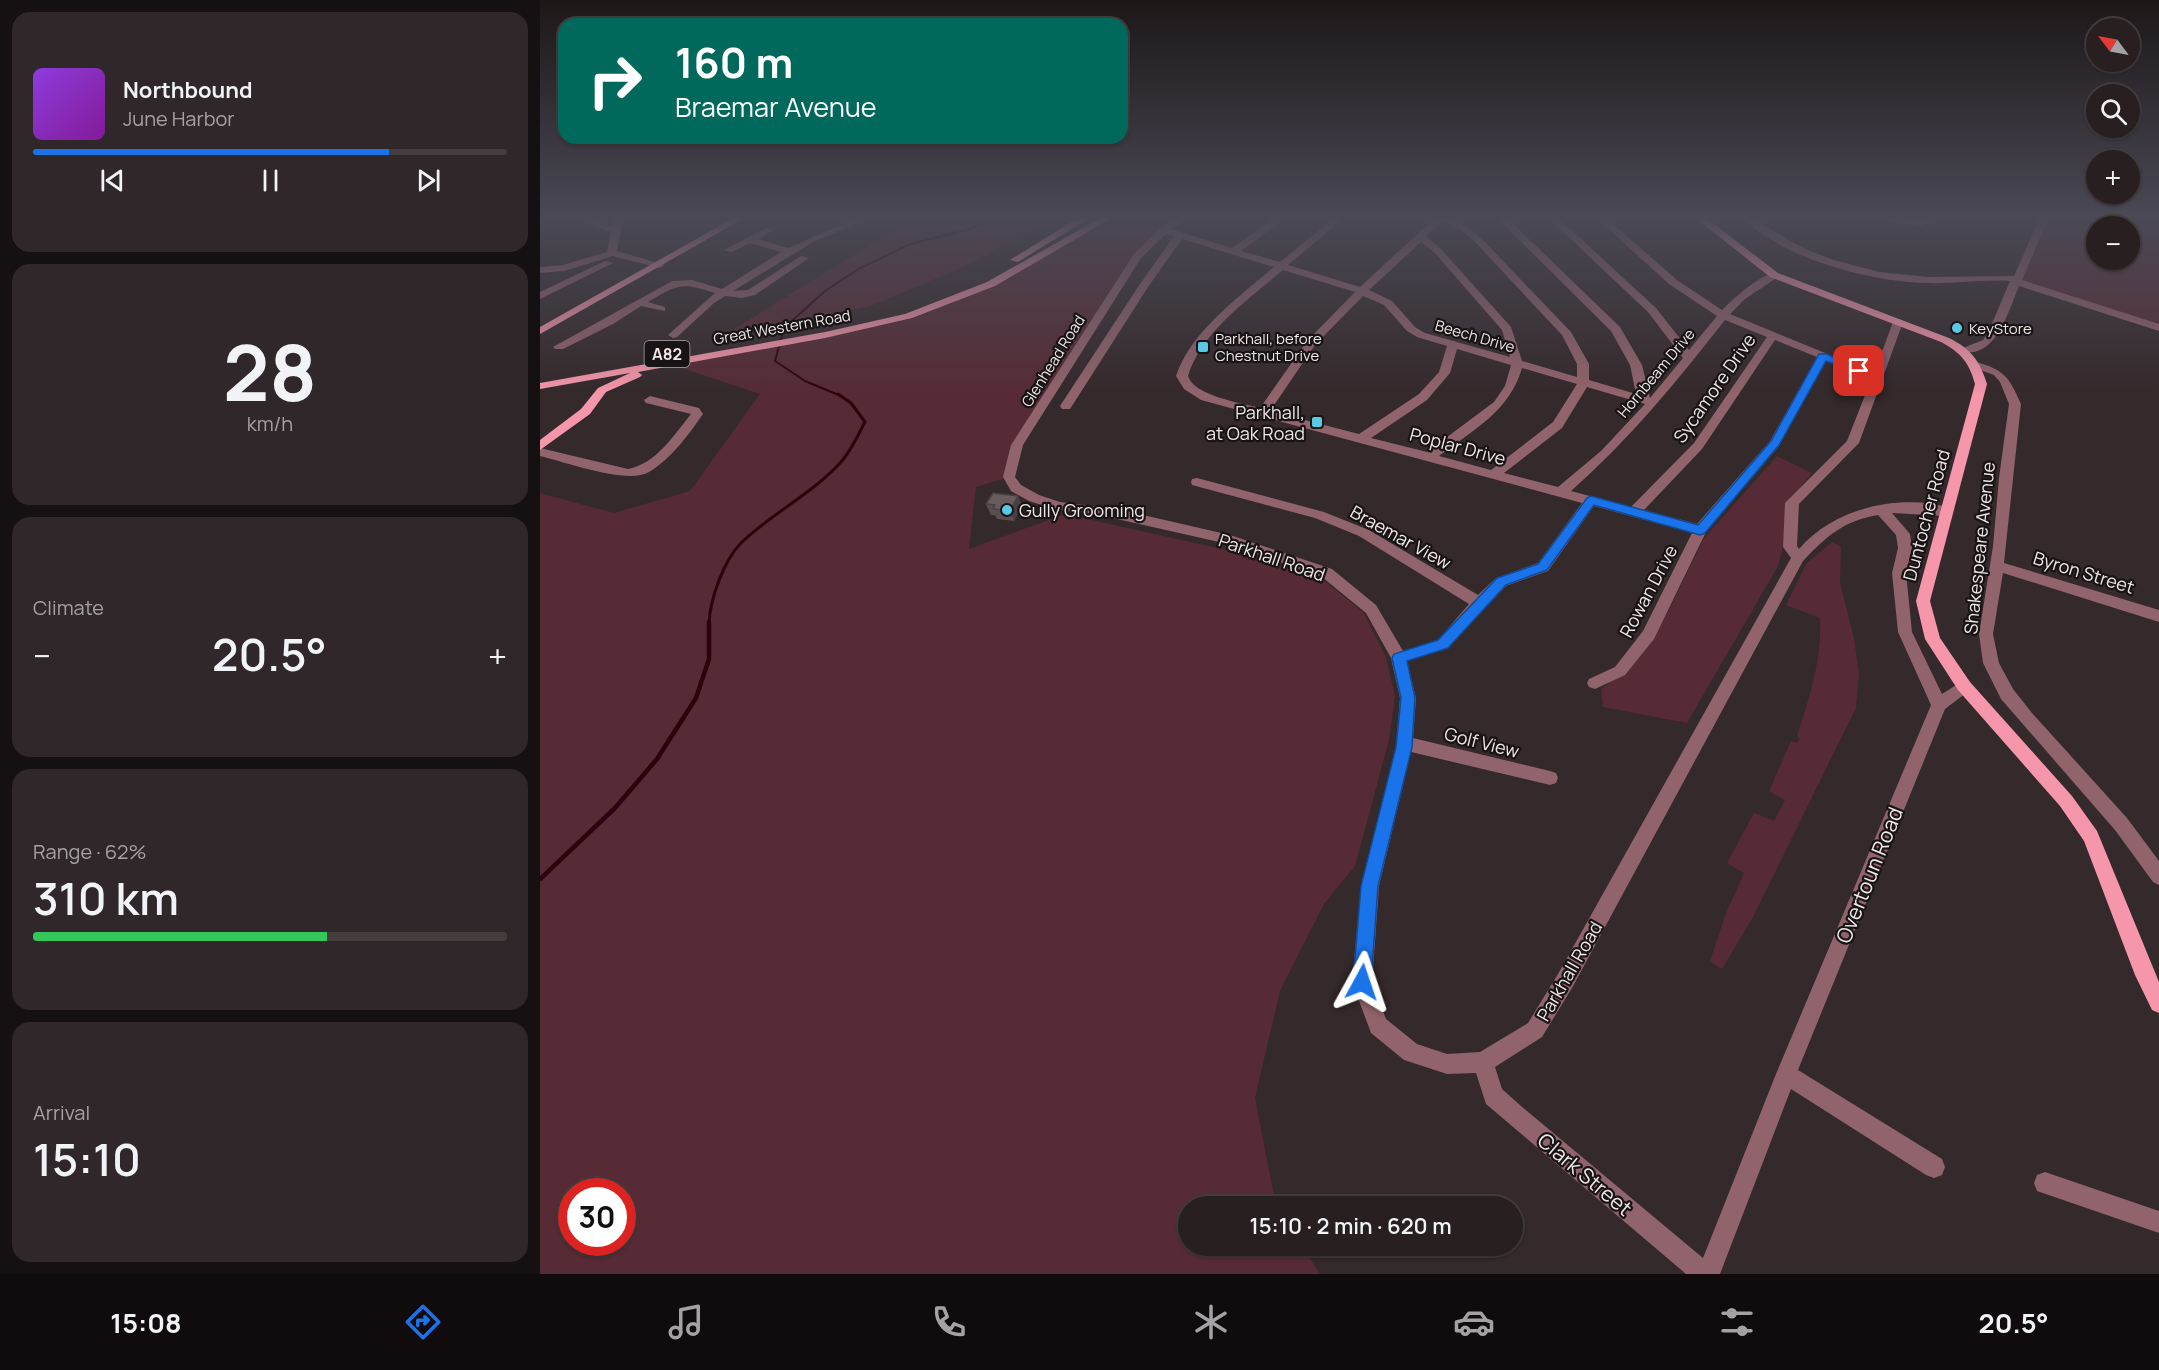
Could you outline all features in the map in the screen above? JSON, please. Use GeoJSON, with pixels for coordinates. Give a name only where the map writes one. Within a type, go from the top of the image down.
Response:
{"type":"FeatureCollection","features":[{"type":"Feature","properties":{"kind":"main road"},"geometry":{"type":"LineString","coordinates":[[540,331],[643,274]]}},
{"type":"Feature","properties":{"kind":"main road","name":"Great Western Road"},"geometry":{"type":"LineString","coordinates":[[799,336],[891,311],[950,291],[985,274]]}},
{"type":"Feature","properties":{"kind":"main road","name":"Great Western Road"},"geometry":{"type":"LineString","coordinates":[[546,384],[667,363],[799,336],[884,323],[951,301],[1009,274]]}},
{"type":"Feature","properties":{"kind":"main road"},"geometry":{"type":"LineString","coordinates":[[1775,274],[1967,350]]}},
{"type":"Feature","properties":{"kind":"main road","name":"Great Western Road"},"geometry":{"type":"LineString","coordinates":[[540,376],[756,344]]}},
{"type":"Feature","properties":{"kind":"main road","name":"Duntocher Road"},"geometry":{"type":"LineString","coordinates":[[1967,350],[1976,365],[1981,384],[1923,601],[1933,639],[1964,686],[2066,801],[2091,837],[2145,975],[2159,1003]]}},
{"type":"Feature","properties":{"kind":"main road"},"geometry":{"type":"LineString","coordinates":[[540,446],[586,411],[593,399],[612,384],[667,363]]}},
{"type":"Feature","properties":{"kind":"main road"},"geometry":{"type":"LineString","coordinates":[[546,384],[580,387],[593,399]]}},
{"type":"Feature","properties":{"kind":"street"},"geometry":{"type":"LineString","coordinates":[[540,296],[580,274]]}},
{"type":"Feature","properties":{"kind":"street"},"geometry":{"type":"LineString","coordinates":[[673,335],[722,292],[751,274]]}},
{"type":"Feature","properties":{"kind":"street"},"geometry":{"type":"LineString","coordinates":[[559,347],[591,334],[671,285],[683,282],[737,295],[752,292],[779,274]]}},
{"type":"Feature","properties":{"kind":"street","name":"Glenhead Road"},"geometry":{"type":"LineString","coordinates":[[1017,445],[1125,274]]}},
{"type":"Feature","properties":{"kind":"street"},"geometry":{"type":"LineString","coordinates":[[1066,406],[1151,274]]}},
{"type":"Feature","properties":{"kind":"street","name":"Poplar Drive"},"geometry":{"type":"LineString","coordinates":[[1271,274],[1226,315],[1185,362],[1182,377],[1186,385],[1205,397],[1700,530]]}},
{"type":"Feature","properties":{"kind":"street","name":"Beech Drive"},"geometry":{"type":"LineString","coordinates":[[1308,274],[1362,291],[1388,303],[1411,329],[1421,335],[1583,384],[1648,401]]}},
{"type":"Feature","properties":{"kind":"street"},"geometry":{"type":"LineString","coordinates":[[1263,413],[1311,343],[1379,274]]}},
{"type":"Feature","properties":{"kind":"street"},"geometry":{"type":"LineString","coordinates":[[1429,457],[1498,405],[1511,386],[1517,364],[1507,329],[1459,274]]}},
{"type":"Feature","properties":{"kind":"street"},"geometry":{"type":"LineString","coordinates":[[1494,474],[1558,425],[1583,384],[1583,364],[1568,334],[1511,274]]}},
{"type":"Feature","properties":{"kind":"street"},"geometry":{"type":"LineString","coordinates":[[1560,274],[1616,329],[1636,365],[1648,401]]}},
{"type":"Feature","properties":{"kind":"street"},"geometry":{"type":"LineString","coordinates":[[1613,274],[1652,310],[1689,358]]}},
{"type":"Feature","properties":{"kind":"street"},"geometry":{"type":"LineString","coordinates":[[1664,274],[1702,304],[1723,315],[1877,378]]}},
{"type":"Feature","properties":{"kind":"street","name":"Hornbeam Drive"},"geometry":{"type":"LineString","coordinates":[[1561,492],[1605,454],[1648,401],[1689,358],[1723,315],[1741,297],[1773,274]]}},
{"type":"Feature","properties":{"kind":"street"},"geometry":{"type":"LineString","coordinates":[[1891,274],[1925,280],[2015,280],[2159,328]]}},
{"type":"Feature","properties":{"kind":"street"},"geometry":{"type":"LineString","coordinates":[[1967,350],[1987,342],[1998,323],[2018,274]]}},
{"type":"Feature","properties":{"kind":"street"},"geometry":{"type":"LineString","coordinates":[[640,303],[661,309]]}},
{"type":"Feature","properties":{"kind":"street"},"geometry":{"type":"LineString","coordinates":[[1798,558],[1790,546],[1792,503],[1853,443],[1898,322]]}},
{"type":"Feature","properties":{"kind":"street","name":"Sycamore Drive"},"geometry":{"type":"LineString","coordinates":[[1634,512],[1698,446],[1773,336]]}},
{"type":"Feature","properties":{"kind":"street"},"geometry":{"type":"LineString","coordinates":[[1360,439],[1423,397],[1444,373],[1453,345]]}},
{"type":"Feature","properties":{"kind":"street","name":"Rowan Drive"},"geometry":{"type":"LineString","coordinates":[[1595,683],[1620,671],[1649,635],[1700,530],[1775,443],[1823,356]]}},
{"type":"Feature","properties":{"kind":"street","name":"Shakespeare Avenue"},"geometry":{"type":"LineString","coordinates":[[1976,365],[1998,373],[2005,381],[2015,404],[1986,634],[1991,663],[2007,694],[2121,824],[2159,876]]}},
{"type":"Feature","properties":{"kind":"street"},"geometry":{"type":"LineString","coordinates":[[540,452],[628,473],[644,470],[671,447],[697,414],[695,411],[650,400]]}},
{"type":"Feature","properties":{"kind":"street","name":"Parkhall Road"},"geometry":{"type":"LineString","coordinates":[[1017,445],[1009,477],[1016,488],[1034,498],[1059,506],[1117,514],[1230,540],[1327,573],[1371,609],[1399,658],[1408,698],[1404,743],[1370,886],[1362,982],[1378,1026],[1411,1053],[1447,1064],[1483,1062],[1535,1030],[1565,981],[1798,558],[1822,532],[1863,513],[1897,506],[1946,510]]}},
{"type":"Feature","properties":{"kind":"street","name":"Braemar View"},"geometry":{"type":"LineString","coordinates":[[1197,482],[1319,514],[1364,533],[1479,603]]}},
{"type":"Feature","properties":{"kind":"street"},"geometry":{"type":"LineString","coordinates":[[1399,658],[1443,644],[1501,582],[1543,567],[1591,500]]}},
{"type":"Feature","properties":{"kind":"street"},"geometry":{"type":"LineString","coordinates":[[1881,509],[1903,534],[1905,549],[1899,573],[1905,632],[1939,705],[1964,686]]}},
{"type":"Feature","properties":{"kind":"street","name":"Byron Street"},"geometry":{"type":"LineString","coordinates":[[1996,566],[2159,616]]}},
{"type":"Feature","properties":{"kind":"street","name":"Overtoun Road"},"geometry":{"type":"LineString","coordinates":[[1708,1274],[1786,1074],[1939,705]]}},
{"type":"Feature","properties":{"kind":"street","name":"Golf View"},"geometry":{"type":"LineString","coordinates":[[1404,743],[1550,778]]}},
{"type":"Feature","properties":{"kind":"street","name":"Clark Street"},"geometry":{"type":"LineString","coordinates":[[1483,1062],[1494,1096],[1506,1108],[1704,1274]]}},
{"type":"Feature","properties":{"kind":"street"},"geometry":{"type":"LineString","coordinates":[[1786,1074],[1934,1167]]}},
{"type":"Feature","properties":{"kind":"street"},"geometry":{"type":"LineString","coordinates":[[2045,1183],[2159,1222]]}},
{"type":"Feature","properties":{"kind":"shaded area"},"geometry":{"type":"Polygon","coordinates":[[[822,274],[945,274],[871,306],[729,332],[822,274]]]}},
{"type":"Feature","properties":{"kind":"shaded area"},"geometry":{"type":"Polygon","coordinates":[[[1001,274],[1125,274],[1018,445],[1009,477],[976,487],[969,549],[1065,514],[1222,549],[1322,579],[1363,612],[1386,657],[1395,696],[1389,740],[1355,866],[1324,904],[1280,991],[1255,1098],[1274,1196],[1178,1196],[1178,1256],[1308,1256],[1320,1274],[540,1274],[540,493],[614,513],[690,491],[760,394],[667,363],[857,329],[951,301],[1001,274]]]}},
{"type":"Feature","properties":{"kind":"shaded area"},"geometry":{"type":"Polygon","coordinates":[[[2018,274],[2159,274],[2159,328],[2015,281],[2018,274]]]}},
{"type":"Feature","properties":{"kind":"shaded area"},"geometry":{"type":"Polygon","coordinates":[[[1777,456],[1812,473],[1787,504],[1782,551],[1778,566],[1687,723],[1603,707],[1601,689],[1629,668],[1669,610],[1704,538],[1777,456]]]}},
{"type":"Feature","properties":{"kind":"shaded area"},"geometry":{"type":"Polygon","coordinates":[[[1832,542],[1841,547],[1840,583],[1854,638],[1859,673],[1856,708],[1753,917],[1722,969],[1710,961],[1726,913],[1744,873],[1727,863],[1754,813],[1774,821],[1785,800],[1769,791],[1791,741],[1797,743],[1800,739],[1797,736],[1811,692],[1817,663],[1820,618],[1786,605],[1806,564],[1832,542]]]}},
{"type":"Feature","properties":{"kind":"building"},"geometry":{"type":"Polygon","coordinates":[[[993,493],[1018,496],[1010,511],[993,509],[995,505],[986,504],[993,493]]]}},
{"type":"Feature","properties":{"kind":"waterway"},"geometry":{"type":"LineString","coordinates":[[841,396],[805,381],[775,361],[784,328],[825,291],[850,274]]}},
{"type":"Feature","properties":{"kind":"waterway"},"geometry":{"type":"LineString","coordinates":[[709,623],[719,580],[735,550],[753,532],[830,473],[845,458],[854,443],[865,422],[851,403],[841,396]]}},
{"type":"Feature","properties":{"kind":"waterway"},"geometry":{"type":"LineString","coordinates":[[540,879],[615,808],[657,759],[696,698],[709,659],[709,623]]}},
{"type":"Feature","properties":{"kind":"place","name":"KeyStore"},"geometry":{"type":"Point","coordinates":[1957,328]}},
{"type":"Feature","properties":{"kind":"place","name":"Parkhall, before Chestnut Drive"},"geometry":{"type":"Point","coordinates":[1203,347]}},
{"type":"Feature","properties":{"kind":"place","name":"Parkhall, at Oak Road"},"geometry":{"type":"Point","coordinates":[1317,422]}},
{"type":"Feature","properties":{"kind":"place","name":"Gully Grooming"},"geometry":{"type":"Point","coordinates":[1007,510]}},
{"type":"Feature","properties":{"kind":"route"},"geometry":{"type":"LineString","coordinates":[[1362,982],[1370,886],[1404,747],[1408,698],[1399,658],[1443,644],[1501,582],[1543,567],[1591,500],[1700,530],[1775,443],[1823,356],[1859,371]]}}]}
